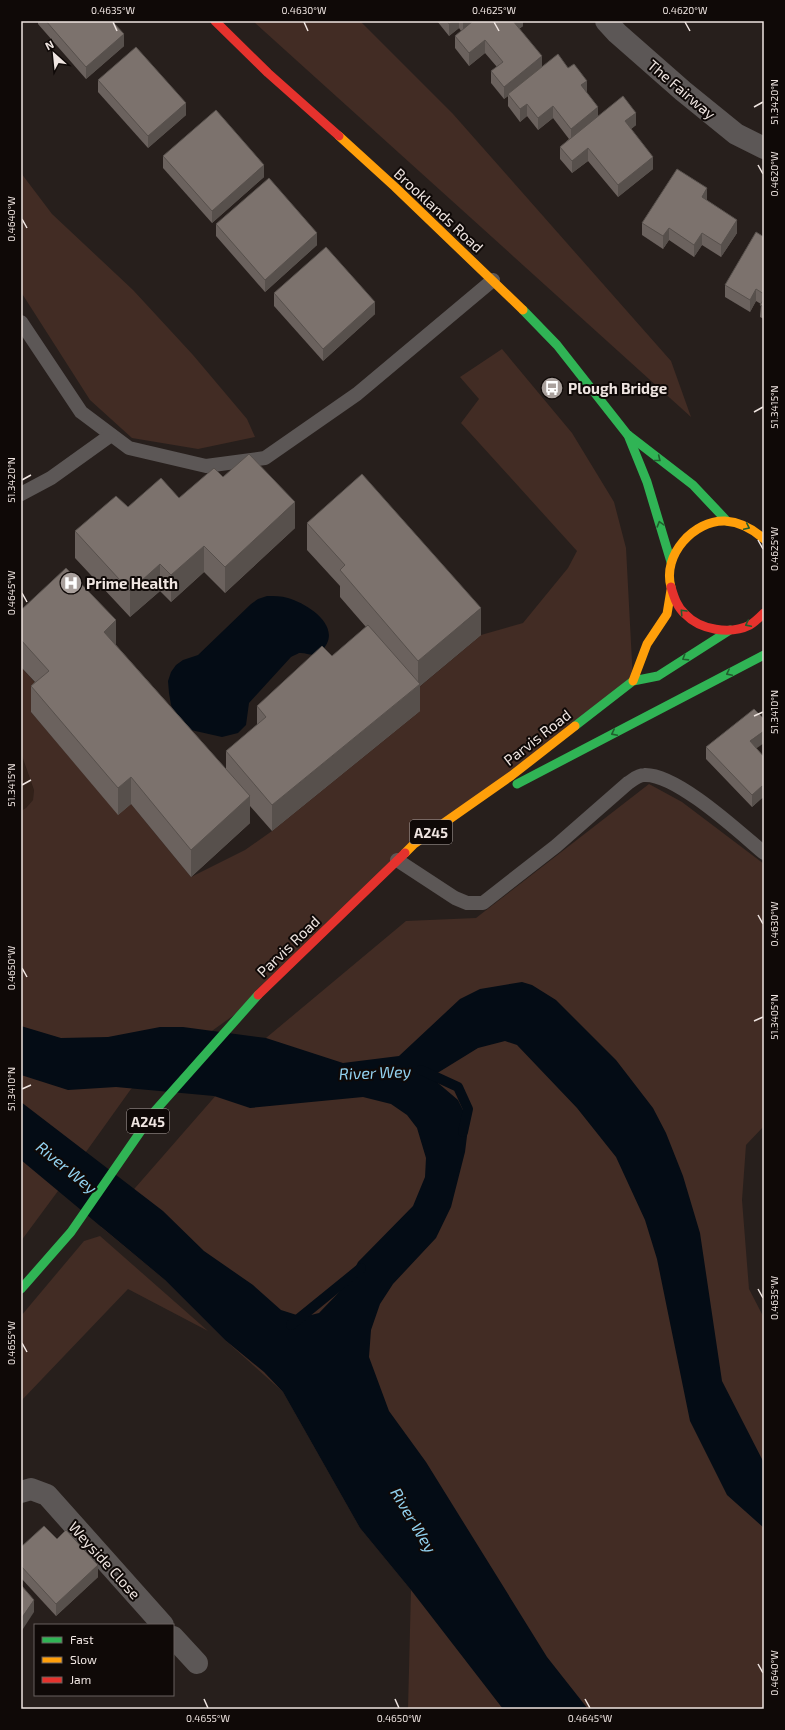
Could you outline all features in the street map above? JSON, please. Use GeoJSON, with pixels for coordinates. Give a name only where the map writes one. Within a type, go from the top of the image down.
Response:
{"type":"FeatureCollection","features":[{"type":"Feature","properties":{"kind":"main road","name":"Brooklands Road"},"geometry":{"type":"LineString","coordinates":[[215,21],[268,73],[395,187],[493,280],[557,345],[627,434]]}},
{"type":"Feature","properties":{"kind":"main road"},"geometry":{"type":"LineString","coordinates":[[627,434],[693,485],[727,521]]}},
{"type":"Feature","properties":{"kind":"main road"},"geometry":{"type":"LineString","coordinates":[[627,434],[646,482],[671,562]]}},
{"type":"Feature","properties":{"kind":"main road"},"geometry":{"type":"LineString","coordinates":[[764,539],[754,530],[741,524],[727,521],[712,522],[698,528],[686,536],[677,548],[671,562],[669,582],[679,608],[693,622],[711,629],[730,630],[750,624],[764,613]]}},
{"type":"Feature","properties":{"kind":"main road"},"geometry":{"type":"LineString","coordinates":[[633,681],[648,644],[667,614],[671,590]]}},
{"type":"Feature","properties":{"kind":"main road","name":"Parvis Road"},"geometry":{"type":"LineString","coordinates":[[21,1289],[71,1232],[154,1112],[248,1005],[414,844],[510,776],[633,681],[658,676],[730,630]]}},
{"type":"Feature","properties":{"kind":"main road","name":"A245"},"geometry":{"type":"LineString","coordinates":[[448,820],[764,655]]}},
{"type":"Feature","properties":{"kind":"street","name":"The Fairway"},"geometry":{"type":"LineString","coordinates":[[606,21],[617,33],[677,86],[736,134],[764,148]]}},
{"type":"Feature","properties":{"kind":"street","name":"Weyside Close"},"geometry":{"type":"LineString","coordinates":[[21,1492],[31,1489],[47,1495],[162,1624]]}},
{"type":"Feature","properties":{"kind":"street"},"geometry":{"type":"LineString","coordinates":[[174,1638],[197,1663]]}},
{"type":"Feature","properties":{"kind":"lane"},"geometry":{"type":"LineString","coordinates":[[21,322],[81,412],[129,448],[206,466],[265,458],[357,394],[493,280]]}},
{"type":"Feature","properties":{"kind":"lane"},"geometry":{"type":"LineString","coordinates":[[21,494],[51,478],[112,435]]}},
{"type":"Feature","properties":{"kind":"lane"},"geometry":{"type":"LineString","coordinates":[[397,860],[455,898],[467,903],[483,903],[556,846],[628,783],[644,774],[662,778],[703,802],[764,853]]}},
{"type":"Feature","properties":{"kind":"shaded area"},"geometry":{"type":"Polygon","coordinates":[[[253,21],[360,21],[453,114],[671,361],[691,417],[253,21]]]}},
{"type":"Feature","properties":{"kind":"shaded area"},"geometry":{"type":"Polygon","coordinates":[[[21,173],[52,214],[133,290],[193,355],[247,419],[255,437],[198,449],[132,438],[90,400],[21,292],[21,173]]]}},
{"type":"Feature","properties":{"kind":"shaded area"},"geometry":{"type":"Polygon","coordinates":[[[502,349],[572,433],[614,502],[626,548],[633,681],[414,844],[248,1005],[131,1089],[21,1241],[21,811],[33,800],[34,790],[21,753],[21,667],[49,698],[31,712],[118,814],[131,804],[191,877],[245,850],[272,831],[420,711],[418,688],[481,635],[523,623],[568,568],[577,551],[461,423],[479,399],[460,377],[502,349]]]}},
{"type":"Feature","properties":{"kind":"shaded area"},"geometry":{"type":"Polygon","coordinates":[[[21,753],[34,790],[33,800],[21,811],[21,753]]]}},
{"type":"Feature","properties":{"kind":"shaded area"},"geometry":{"type":"Polygon","coordinates":[[[649,784],[682,802],[764,864],[764,1126],[746,1145],[742,1200],[749,1289],[764,1318],[764,1709],[408,1709],[411,1590],[360,1528],[283,1392],[225,1340],[165,1280],[101,1227],[266,1038],[406,921],[476,918],[649,784]]]}},
{"type":"Feature","properties":{"kind":"shaded area"},"geometry":{"type":"Polygon","coordinates":[[[100,1236],[208,1331],[128,1289],[21,1401],[21,1316],[84,1241],[100,1236]]]}},
{"type":"Feature","properties":{"kind":"water"},"geometry":{"type":"Polygon","coordinates":[[[267,596],[280,596],[288,598],[306,606],[314,612],[327,626],[329,635],[327,643],[320,652],[315,655],[299,653],[291,657],[249,703],[246,725],[238,733],[222,737],[191,730],[178,719],[171,705],[168,681],[171,672],[176,665],[183,660],[198,655],[251,604],[258,599],[267,596]]]}},
{"type":"Feature","properties":{"kind":"water"},"geometry":{"type":"Polygon","coordinates":[[[522,982],[532,985],[556,1000],[616,1060],[653,1108],[666,1133],[683,1176],[700,1233],[722,1381],[764,1463],[764,1528],[727,1495],[690,1421],[657,1259],[645,1220],[616,1157],[577,1108],[517,1045],[505,1041],[478,1048],[431,1077],[458,1100],[465,1114],[468,1128],[465,1152],[451,1207],[436,1238],[393,1284],[380,1304],[371,1330],[369,1357],[389,1411],[426,1462],[547,1657],[588,1709],[503,1709],[411,1590],[360,1528],[283,1392],[264,1372],[225,1340],[165,1280],[21,1160],[21,1102],[163,1211],[204,1251],[253,1285],[281,1310],[303,1317],[319,1313],[347,1284],[358,1262],[413,1206],[425,1177],[426,1158],[417,1128],[407,1115],[391,1104],[363,1097],[250,1108],[214,1096],[116,1087],[68,1090],[21,1075],[21,1026],[61,1038],[108,1037],[160,1027],[183,1027],[266,1038],[343,1063],[399,1056],[460,999],[480,989],[522,982]]]}},
{"type":"Feature","properties":{"kind":"building"},"geometry":{"type":"Polygon","coordinates":[[[46,21],[112,21],[124,34],[86,67],[46,21]]]}},
{"type":"Feature","properties":{"kind":"building"},"geometry":{"type":"Polygon","coordinates":[[[473,21],[513,21],[542,56],[504,87],[491,71],[503,62],[485,40],[469,53],[455,36],[473,21]]]}},
{"type":"Feature","properties":{"kind":"building"},"geometry":{"type":"Polygon","coordinates":[[[136,47],[186,103],[148,136],[98,80],[136,47]]]}},
{"type":"Feature","properties":{"kind":"building"},"geometry":{"type":"Polygon","coordinates":[[[558,54],[568,68],[574,64],[587,81],[581,85],[598,107],[571,129],[553,106],[538,118],[527,104],[520,109],[508,94],[558,54]]]}},
{"type":"Feature","properties":{"kind":"building"},"geometry":{"type":"Polygon","coordinates":[[[623,96],[636,113],[625,121],[653,157],[618,185],[588,148],[572,161],[560,147],[623,96]]]}},
{"type":"Feature","properties":{"kind":"building"},"geometry":{"type":"Polygon","coordinates":[[[216,110],[264,165],[212,211],[163,156],[216,110]]]}},
{"type":"Feature","properties":{"kind":"building"},"geometry":{"type":"Polygon","coordinates":[[[677,169],[707,188],[702,197],[737,220],[721,245],[702,233],[694,245],[669,228],[663,236],[642,223],[677,169]]]}},
{"type":"Feature","properties":{"kind":"building"},"geometry":{"type":"Polygon","coordinates":[[[269,178],[317,233],[265,280],[216,224],[269,178]]]}},
{"type":"Feature","properties":{"kind":"building"},"geometry":{"type":"Polygon","coordinates":[[[756,232],[764,237],[764,294],[756,289],[750,300],[725,285],[756,232]]]}},
{"type":"Feature","properties":{"kind":"building"},"geometry":{"type":"Polygon","coordinates":[[[326,247],[375,302],[323,349],[274,293],[326,247]]]}},
{"type":"Feature","properties":{"kind":"building"},"geometry":{"type":"Polygon","coordinates":[[[764,299],[764,307],[760,305],[764,299]]]}},
{"type":"Feature","properties":{"kind":"building"},"geometry":{"type":"Polygon","coordinates":[[[249,454],[295,502],[225,567],[204,546],[171,575],[160,564],[130,591],[75,531],[116,496],[128,507],[161,478],[179,498],[214,468],[223,477],[249,454]]]}},
{"type":"Feature","properties":{"kind":"building"},"geometry":{"type":"Polygon","coordinates":[[[362,474],[481,608],[418,661],[340,570],[345,565],[307,523],[362,474]]]}},
{"type":"Feature","properties":{"kind":"building"},"geometry":{"type":"Polygon","coordinates":[[[66,568],[116,620],[104,632],[250,796],[191,850],[131,777],[118,788],[31,686],[49,671],[21,640],[21,610],[66,568]]]}},
{"type":"Feature","properties":{"kind":"building"},"geometry":{"type":"Polygon","coordinates":[[[368,625],[420,684],[272,805],[226,751],[266,717],[257,706],[322,646],[332,656],[368,625]]]}},
{"type":"Feature","properties":{"kind":"building"},"geometry":{"type":"Polygon","coordinates":[[[754,709],[764,719],[764,731],[750,741],[764,757],[764,787],[762,786],[752,795],[706,747],[754,709]]]}},
{"type":"Feature","properties":{"kind":"building"},"geometry":{"type":"Polygon","coordinates":[[[44,1526],[57,1539],[66,1530],[98,1565],[56,1604],[21,1566],[21,1547],[44,1526]]]}},
{"type":"Feature","properties":{"kind":"building"},"geometry":{"type":"Polygon","coordinates":[[[21,1585],[34,1600],[21,1619],[21,1585]]]}},
{"type":"Feature","properties":{"kind":"waterway","name":"River Wey"},"geometry":{"type":"LineString","coordinates":[[421,1070],[458,1087],[468,1109],[463,1132]]}},
{"type":"Feature","properties":{"kind":"waterway","name":"River Wey"},"geometry":{"type":"LineString","coordinates":[[291,1325],[361,1268]]}},
{"type":"Feature","properties":{"kind":"traffic: fast"},"geometry":{"type":"LineString","coordinates":[[523,310],[557,345],[627,434],[693,485],[727,521]]}},
{"type":"Feature","properties":{"kind":"traffic: fast"},"geometry":{"type":"LineString","coordinates":[[628,435],[647,482],[671,562]]}},
{"type":"Feature","properties":{"kind":"traffic: fast"},"geometry":{"type":"LineString","coordinates":[[575,726],[633,681],[658,676],[730,630]]}},
{"type":"Feature","properties":{"kind":"traffic: fast"},"geometry":{"type":"LineString","coordinates":[[517,784],[764,655]]}},
{"type":"Feature","properties":{"kind":"traffic: fast"},"geometry":{"type":"LineString","coordinates":[[21,1289],[71,1232],[154,1112],[258,995]]}},
{"type":"Feature","properties":{"kind":"traffic: slow"},"geometry":{"type":"LineString","coordinates":[[339,136],[395,187],[523,310]]}},
{"type":"Feature","properties":{"kind":"traffic: slow"},"geometry":{"type":"LineString","coordinates":[[671,587],[669,575],[671,563],[676,552],[683,542],[702,526],[713,522],[725,521],[736,523],[755,532],[764,539]]}},
{"type":"Feature","properties":{"kind":"traffic: slow"},"geometry":{"type":"LineString","coordinates":[[633,681],[647,644],[667,614],[671,590]]}},
{"type":"Feature","properties":{"kind":"traffic: slow"},"geometry":{"type":"LineString","coordinates":[[405,853],[414,844],[511,776],[575,726]]}},
{"type":"Feature","properties":{"kind":"traffic: jam"},"geometry":{"type":"LineString","coordinates":[[215,21],[268,73],[339,136]]}},
{"type":"Feature","properties":{"kind":"traffic: jam"},"geometry":{"type":"LineString","coordinates":[[671,587],[676,602],[682,611],[691,619],[707,627],[734,630],[752,624],[764,613]]}},
{"type":"Feature","properties":{"kind":"traffic: jam"},"geometry":{"type":"LineString","coordinates":[[258,995],[405,853]]}},
{"type":"Feature","properties":{"kind":"place","name":"Plough Bridge"},"geometry":{"type":"Point","coordinates":[552,388]}},
{"type":"Feature","properties":{"kind":"place","name":"Prime Health"},"geometry":{"type":"Point","coordinates":[71,583]}}]}
